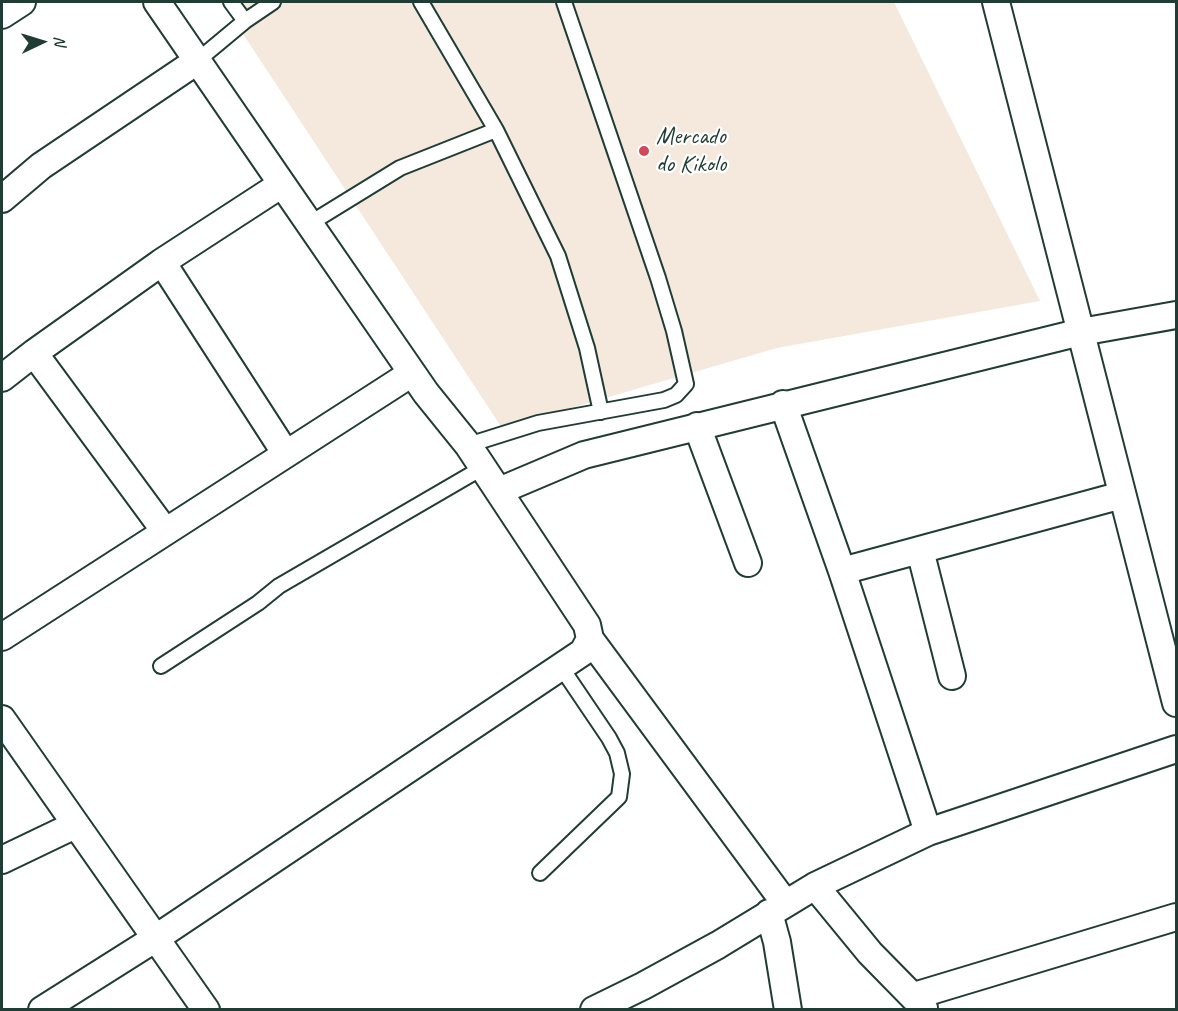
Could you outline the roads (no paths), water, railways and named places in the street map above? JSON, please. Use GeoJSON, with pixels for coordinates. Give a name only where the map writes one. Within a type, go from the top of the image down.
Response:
{"type":"FeatureCollection","features":[{"type":"Feature","properties":{"kind":"street"},"geometry":{"type":"LineString","coordinates":[[2,15],[22,2]]}},
{"type":"Feature","properties":{"kind":"street"},"geometry":{"type":"LineString","coordinates":[[158,2],[412,373],[468,445],[587,625],[590,639],[777,908],[777,942],[788,1010]]}},
{"type":"Feature","properties":{"kind":"street"},"geometry":{"type":"LineString","coordinates":[[996,2],[1176,703]]}},
{"type":"Feature","properties":{"kind":"street"},"geometry":{"type":"LineString","coordinates":[[2,199],[41,166],[197,61]]}},
{"type":"Feature","properties":{"kind":"street"},"geometry":{"type":"LineString","coordinates":[[2,378],[162,262],[282,184]]}},
{"type":"Feature","properties":{"kind":"street"},"geometry":{"type":"LineString","coordinates":[[162,262],[286,454]]}},
{"type":"Feature","properties":{"kind":"street"},"geometry":{"type":"LineString","coordinates":[[499,491],[584,455],[1082,332],[1176,315]]}},
{"type":"Feature","properties":{"kind":"street"},"geometry":{"type":"LineString","coordinates":[[34,353],[165,531]]}},
{"type":"Feature","properties":{"kind":"street"},"geometry":{"type":"LineString","coordinates":[[2,637],[412,373]]}},
{"type":"Feature","properties":{"kind":"street"},"geometry":{"type":"LineString","coordinates":[[783,404],[842,571],[928,832]]}},
{"type":"Feature","properties":{"kind":"street"},"geometry":{"type":"LineString","coordinates":[[698,426],[748,563]]}},
{"type":"Feature","properties":{"kind":"street"},"geometry":{"type":"LineString","coordinates":[[842,571],[1122,495]]}},
{"type":"Feature","properties":{"kind":"street"},"geometry":{"type":"LineString","coordinates":[[920,550],[952,676]]}},
{"type":"Feature","properties":{"kind":"street"},"geometry":{"type":"LineString","coordinates":[[42,1010],[156,938],[561,667],[583,652],[590,639]]}},
{"type":"Feature","properties":{"kind":"street"},"geometry":{"type":"LineString","coordinates":[[2,719],[206,1010]]}},
{"type":"Feature","properties":{"kind":"street"},"geometry":{"type":"LineString","coordinates":[[594,1010],[718,945],[815,886],[928,832],[1176,749]]}},
{"type":"Feature","properties":{"kind":"street"},"geometry":{"type":"LineString","coordinates":[[2,860],[75,825]]}},
{"type":"Feature","properties":{"kind":"street"},"geometry":{"type":"LineString","coordinates":[[815,886],[870,953],[920,1003],[1176,917]]}},
{"type":"Feature","properties":{"kind":"lane"},"geometry":{"type":"LineString","coordinates":[[231,2],[245,21]]}},
{"type":"Feature","properties":{"kind":"lane"},"geometry":{"type":"LineString","coordinates":[[197,61],[245,21],[273,2]]}},
{"type":"Feature","properties":{"kind":"lane"},"geometry":{"type":"LineString","coordinates":[[421,2],[496,130],[558,256],[587,348],[601,411]]}},
{"type":"Feature","properties":{"kind":"lane"},"geometry":{"type":"LineString","coordinates":[[468,445],[538,423],[664,400],[676,395],[686,384],[674,331],[658,278],[564,2]]}},
{"type":"Feature","properties":{"kind":"lane"},"geometry":{"type":"LineString","coordinates":[[309,224],[400,168],[496,130]]}},
{"type":"Feature","properties":{"kind":"lane"},"geometry":{"type":"LineString","coordinates":[[161,666],[258,603],[279,586],[482,468]]}},
{"type":"Feature","properties":{"kind":"lane"},"geometry":{"type":"LineString","coordinates":[[540,873],[619,797],[622,774],[617,753],[609,738],[561,667]]}},
{"type":"Feature","properties":{"kind":"place","name":"Mercado do Kikolo"},"geometry":{"type":"Point","coordinates":[644,151]}}]}
